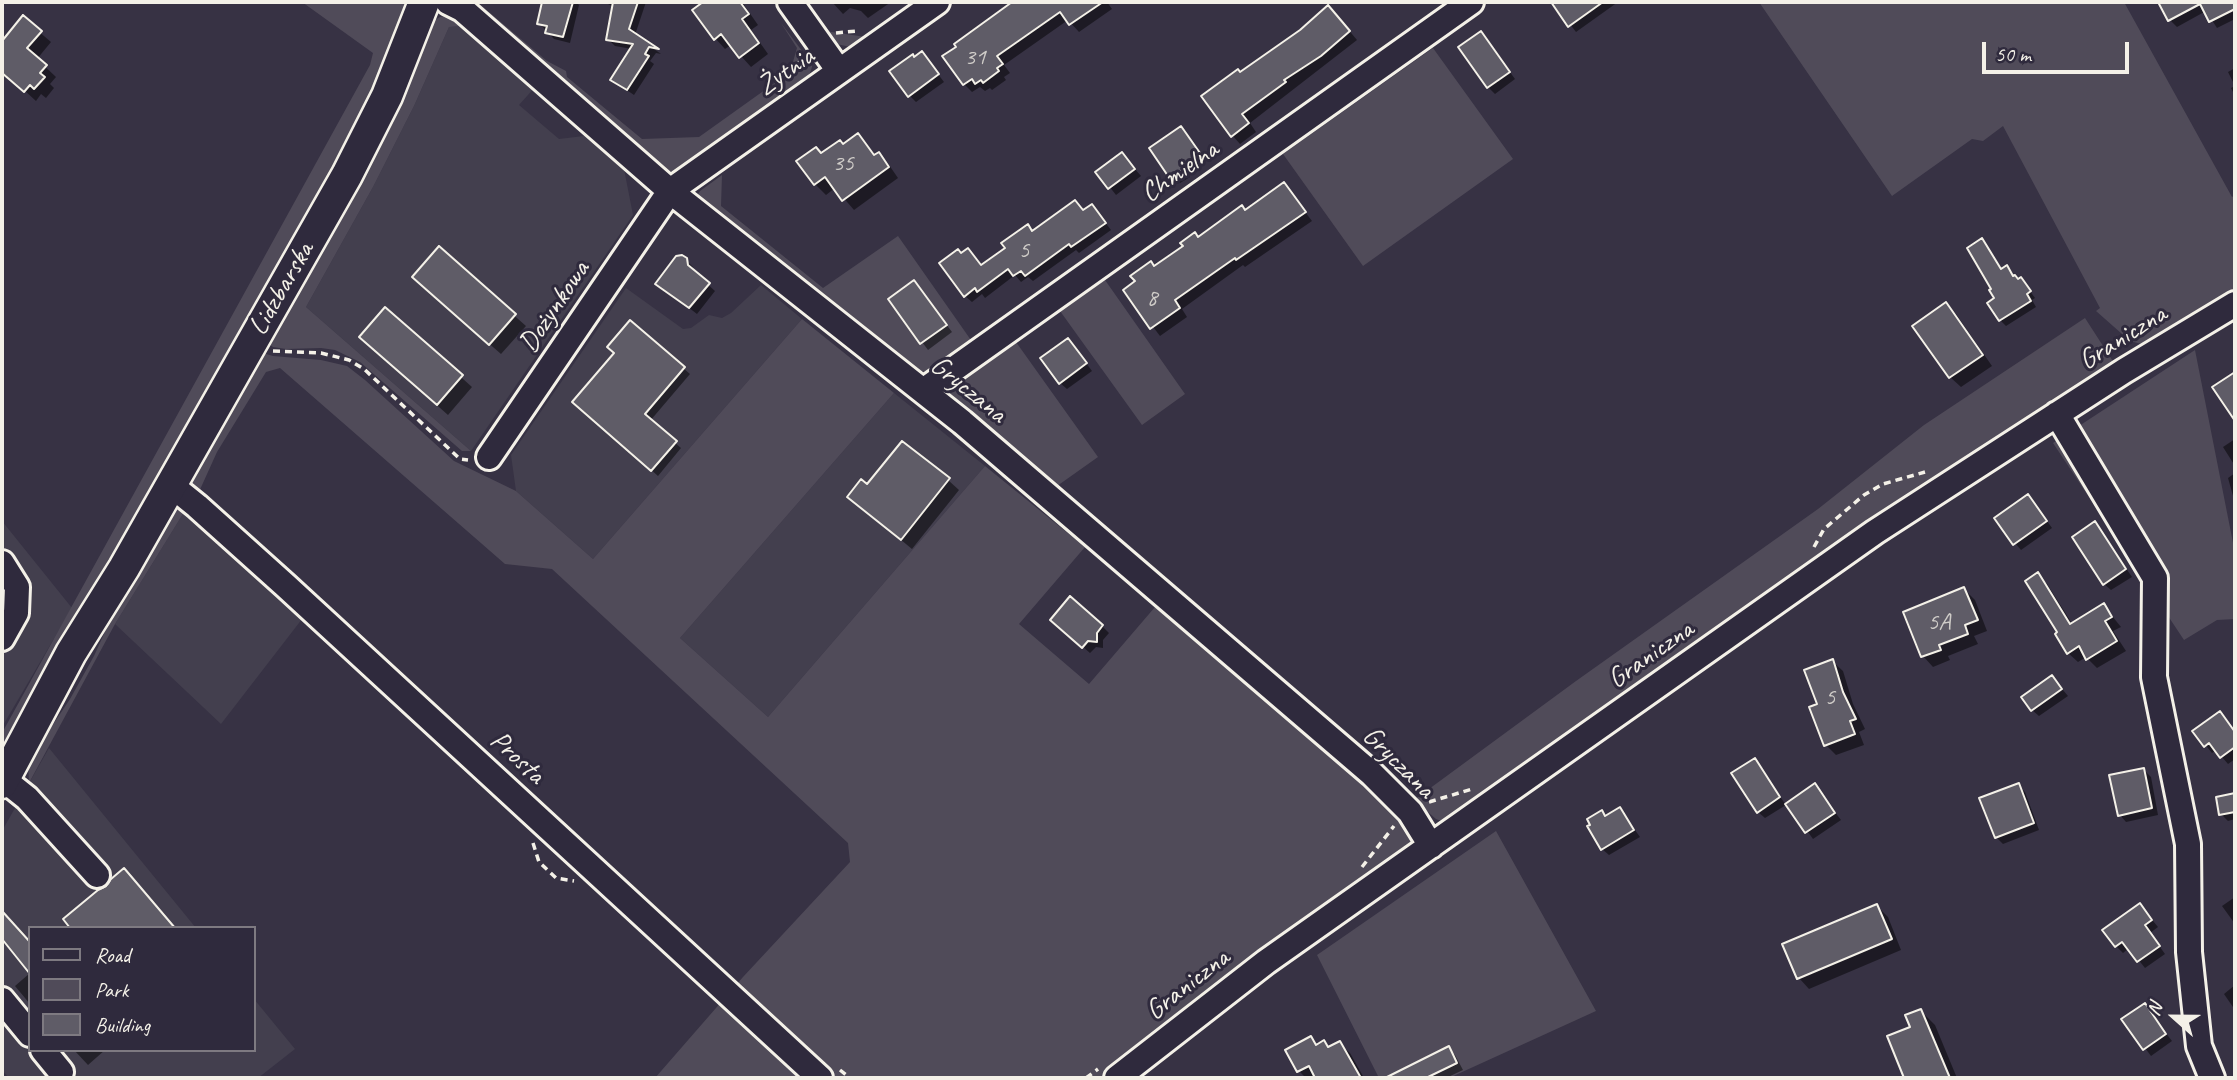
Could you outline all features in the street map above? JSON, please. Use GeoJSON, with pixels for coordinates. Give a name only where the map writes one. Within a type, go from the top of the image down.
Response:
{"type":"FeatureCollection","features":[{"type":"Feature","properties":{"kind":"main road","name":"Lidzbarska"},"geometry":{"type":"LineString","coordinates":[[5,776],[71,653],[124,568],[372,128],[424,2]]}},
{"type":"Feature","properties":{"kind":"street","name":"Gryczana"},"geometry":{"type":"LineString","coordinates":[[448,2],[462,9],[670,191],[923,391],[1372,774],[1410,812],[1431,846]]}},
{"type":"Feature","properties":{"kind":"street"},"geometry":{"type":"LineString","coordinates":[[790,2],[839,71]]}},
{"type":"Feature","properties":{"kind":"street","name":"Żytnia"},"geometry":{"type":"LineString","coordinates":[[670,191],[937,2]]}},
{"type":"Feature","properties":{"kind":"street","name":"Chmielna"},"geometry":{"type":"LineString","coordinates":[[923,391],[1471,2]]}},
{"type":"Feature","properties":{"kind":"street","name":"Dożynkowa"},"geometry":{"type":"LineString","coordinates":[[489,457],[670,191]]}},
{"type":"Feature","properties":{"kind":"street","name":"Graniczna"},"geometry":{"type":"LineString","coordinates":[[1117,1078],[1266,962],[1875,532],[2057,414],[2235,304]]}},
{"type":"Feature","properties":{"kind":"street"},"geometry":{"type":"LineString","coordinates":[[2057,414],[2154,578],[2154,677],[2188,844],[2189,952],[2199,1046],[2212,1078]]}},
{"type":"Feature","properties":{"kind":"street","name":"Prosta"},"geometry":{"type":"LineString","coordinates":[[171,485],[286,586],[820,1078]]}},
{"type":"Feature","properties":{"kind":"street"},"geometry":{"type":"LineString","coordinates":[[2,562],[17,587],[16,613],[2,638]]}},
{"type":"Feature","properties":{"kind":"street"},"geometry":{"type":"LineString","coordinates":[[5,776],[97,876]]}},
{"type":"Feature","properties":{"kind":"street"},"geometry":{"type":"LineString","coordinates":[[2,1000],[28,1032]]}},
{"type":"Feature","properties":{"kind":"street"},"geometry":{"type":"LineString","coordinates":[[45,1052],[61,1072]]}},
{"type":"Feature","properties":{"kind":"path"},"geometry":{"type":"LineString","coordinates":[[833,33],[857,31],[867,24]]}},
{"type":"Feature","properties":{"kind":"path"},"geometry":{"type":"LineString","coordinates":[[782,83],[792,75],[805,52]]}},
{"type":"Feature","properties":{"kind":"path"},"geometry":{"type":"LineString","coordinates":[[253,340],[280,353],[321,353],[349,360],[364,369],[460,459],[477,462],[489,457]]}},
{"type":"Feature","properties":{"kind":"shaded area"},"geometry":{"type":"Polygon","coordinates":[[[463,26],[536,86],[519,105],[559,139],[584,136],[624,169],[633,215],[471,451],[306,307],[373,187],[414,106],[449,27],[463,26]]]}},
{"type":"Feature","properties":{"kind":"shaded area"},"geometry":{"type":"Polygon","coordinates":[[[761,285],[802,319],[593,559],[516,491],[511,455],[626,288],[683,329],[691,328],[709,315],[722,318],[731,313],[761,285]]]}},
{"type":"Feature","properties":{"kind":"shaded area"},"geometry":{"type":"Polygon","coordinates":[[[894,393],[985,466],[768,717],[680,638],[894,393]]]}},
{"type":"Feature","properties":{"kind":"shaded area"},"geometry":{"type":"Polygon","coordinates":[[[186,509],[309,610],[221,724],[115,624],[186,509]]]}},
{"type":"Feature","properties":{"kind":"shaded area"},"geometry":{"type":"Polygon","coordinates":[[[2,521],[72,608],[2,727],[2,521]]]}},
{"type":"Feature","properties":{"kind":"shaded area"},"geometry":{"type":"Polygon","coordinates":[[[49,748],[194,926],[28,926],[28,1052],[256,1052],[256,1001],[295,1049],[258,1078],[9,1078],[2,1070],[2,831],[49,748]]]}},
{"type":"Feature","properties":{"kind":"green space"},"geometry":{"type":"Polygon","coordinates":[[[302,2],[411,2],[377,84],[316,202],[2,760],[2,733],[370,65],[373,53],[302,2]]]}},
{"type":"Feature","properties":{"kind":"green space"},"geometry":{"type":"Polygon","coordinates":[[[467,2],[477,2],[547,61],[566,71],[567,77],[642,139],[699,137],[790,72],[797,48],[781,23],[805,55],[808,52],[785,18],[790,18],[809,46],[812,67],[807,82],[683,171],[662,171],[467,2]]]}},
{"type":"Feature","properties":{"kind":"green space"},"geometry":{"type":"Polygon","coordinates":[[[1759,2],[2124,2],[2232,197],[2235,195],[2235,302],[2157,348],[2130,341],[2096,311],[2100,308],[2003,126],[1983,141],[1972,139],[1892,196],[1759,2]]]}},
{"type":"Feature","properties":{"kind":"green space"},"geometry":{"type":"Polygon","coordinates":[[[450,15],[463,26],[449,27],[414,106],[373,187],[306,307],[471,451],[462,451],[360,362],[335,350],[286,349],[273,347],[266,342],[432,22],[450,15]]]}},
{"type":"Feature","properties":{"kind":"green space"},"geometry":{"type":"Polygon","coordinates":[[[825,31],[868,39],[851,47],[836,44],[828,39],[825,31]]]}},
{"type":"Feature","properties":{"kind":"green space"},"geometry":{"type":"Polygon","coordinates":[[[1433,48],[1513,159],[1363,266],[1283,154],[1433,48]]]}},
{"type":"Feature","properties":{"kind":"green space"},"geometry":{"type":"Polygon","coordinates":[[[722,175],[721,206],[823,288],[898,236],[973,343],[931,371],[917,372],[700,203],[697,196],[700,191],[722,175]]]}},
{"type":"Feature","properties":{"kind":"green space"},"geometry":{"type":"Polygon","coordinates":[[[1105,280],[1185,394],[1142,425],[1060,311],[1105,280]]]}},
{"type":"Feature","properties":{"kind":"green space"},"geometry":{"type":"Polygon","coordinates":[[[2085,318],[2116,366],[1446,823],[1436,819],[1414,800],[1818,509],[1924,425],[2085,318]]]}},
{"type":"Feature","properties":{"kind":"green space"},"geometry":{"type":"Polygon","coordinates":[[[802,319],[894,393],[680,638],[768,717],[985,466],[1085,547],[1019,624],[1089,684],[1155,607],[1423,833],[1426,845],[1130,1078],[655,1078],[743,977],[850,862],[848,843],[552,569],[505,564],[280,368],[266,372],[217,452],[198,494],[191,489],[186,479],[259,352],[273,356],[321,360],[347,366],[454,461],[516,491],[593,559],[802,319]]]}},
{"type":"Feature","properties":{"kind":"green space"},"geometry":{"type":"Polygon","coordinates":[[[1016,342],[1098,457],[1050,491],[946,397],[945,391],[1003,344],[1016,342]]]}},
{"type":"Feature","properties":{"kind":"green space"},"geometry":{"type":"Polygon","coordinates":[[[2195,350],[2235,553],[2235,619],[2217,620],[2184,640],[2053,443],[2195,350]]]}},
{"type":"Feature","properties":{"kind":"green space"},"geometry":{"type":"Polygon","coordinates":[[[171,509],[186,509],[115,624],[29,783],[28,762],[70,699],[94,656],[122,594],[171,509]]]}},
{"type":"Feature","properties":{"kind":"green space"},"geometry":{"type":"Polygon","coordinates":[[[1496,831],[1596,1011],[1449,1078],[1379,1078],[1317,955],[1496,831]]]}},
{"type":"Feature","properties":{"kind":"building"},"geometry":{"type":"Polygon","coordinates":[[[542,2],[573,2],[563,37],[545,33],[547,26],[537,24],[542,2]]]}},
{"type":"Feature","properties":{"kind":"building"},"geometry":{"type":"Polygon","coordinates":[[[613,2],[638,2],[629,29],[659,49],[649,47],[645,54],[649,56],[627,90],[610,80],[633,44],[606,40],[613,2]]]}},
{"type":"Feature","properties":{"kind":"building"},"geometry":{"type":"Polygon","coordinates":[[[703,2],[740,2],[749,14],[742,19],[759,43],[739,58],[721,34],[714,40],[692,10],[703,2]]]}},
{"type":"Feature","properties":{"kind":"building"},"geometry":{"type":"Polygon","coordinates":[[[1012,2],[1103,2],[1069,25],[1060,12],[997,56],[1003,64],[997,68],[999,71],[983,83],[981,80],[975,84],[972,79],[963,85],[942,56],[956,47],[954,44],[1012,2]]]}},
{"type":"Feature","properties":{"kind":"building"},"geometry":{"type":"Polygon","coordinates":[[[1551,2],[1603,2],[1568,27],[1551,2]]]}},
{"type":"Feature","properties":{"kind":"building"},"geometry":{"type":"Polygon","coordinates":[[[2158,2],[2235,2],[2235,9],[2209,22],[2200,4],[2168,21],[2158,2]]]}},
{"type":"Feature","properties":{"kind":"building"},"geometry":{"type":"Polygon","coordinates":[[[1328,5],[1350,31],[1321,56],[1284,80],[1286,82],[1242,114],[1249,123],[1231,137],[1201,96],[1300,30],[1328,5]]]}},
{"type":"Feature","properties":{"kind":"building"},"geometry":{"type":"Polygon","coordinates":[[[23,15],[42,31],[27,48],[47,65],[40,73],[45,77],[34,89],[30,85],[24,92],[2,73],[2,41],[23,15]]]}},
{"type":"Feature","properties":{"kind":"building"},"geometry":{"type":"Polygon","coordinates":[[[1481,31],[1510,72],[1487,88],[1458,47],[1481,31]]]}},
{"type":"Feature","properties":{"kind":"building"},"geometry":{"type":"Polygon","coordinates":[[[922,51],[939,74],[908,97],[889,71],[922,51]]]}},
{"type":"Feature","properties":{"kind":"building"},"geometry":{"type":"Polygon","coordinates":[[[1181,126],[1200,153],[1182,166],[1184,169],[1172,178],[1149,148],[1181,126]]]}},
{"type":"Feature","properties":{"kind":"building"},"geometry":{"type":"Polygon","coordinates":[[[858,133],[874,155],[879,152],[889,167],[842,201],[825,177],[814,185],[796,161],[816,147],[821,153],[840,140],[843,144],[858,133]]]}},
{"type":"Feature","properties":{"kind":"building"},"geometry":{"type":"Polygon","coordinates":[[[1122,152],[1135,169],[1108,189],[1095,172],[1122,152]]]}},
{"type":"Feature","properties":{"kind":"building"},"geometry":{"type":"Polygon","coordinates":[[[1284,182],[1306,212],[1175,300],[1180,308],[1150,329],[1123,290],[1135,281],[1130,276],[1151,261],[1154,266],[1183,246],[1180,243],[1195,232],[1198,237],[1242,205],[1245,210],[1284,182]]]}},
{"type":"Feature","properties":{"kind":"building"},"geometry":{"type":"Polygon","coordinates":[[[1075,200],[1083,210],[1092,204],[1106,223],[1071,247],[1069,244],[1025,276],[1021,271],[1013,276],[1008,269],[977,292],[975,288],[964,297],[939,263],[958,249],[961,253],[968,248],[981,265],[1005,248],[1001,243],[1028,224],[1032,231],[1075,200]]]}},
{"type":"Feature","properties":{"kind":"building"},"geometry":{"type":"Polygon","coordinates":[[[1982,238],[2001,269],[2007,265],[2013,276],[2018,279],[2021,277],[2031,291],[2027,294],[2031,301],[1999,321],[1987,303],[1994,298],[1989,290],[1991,289],[1967,248],[1982,238]]]}},
{"type":"Feature","properties":{"kind":"building"},"geometry":{"type":"Polygon","coordinates":[[[439,246],[516,314],[489,345],[412,277],[439,246]]]}},
{"type":"Feature","properties":{"kind":"building"},"geometry":{"type":"Polygon","coordinates":[[[676,256],[687,258],[688,265],[710,283],[689,308],[655,284],[676,256]]]}},
{"type":"Feature","properties":{"kind":"building"},"geometry":{"type":"Polygon","coordinates":[[[914,280],[947,325],[920,344],[888,299],[914,280]]]}},
{"type":"Feature","properties":{"kind":"building"},"geometry":{"type":"Polygon","coordinates":[[[1946,302],[1983,355],[1949,378],[1912,326],[1946,302]]]}},
{"type":"Feature","properties":{"kind":"building"},"geometry":{"type":"Polygon","coordinates":[[[385,307],[463,375],[437,405],[359,337],[385,307]]]}},
{"type":"Feature","properties":{"kind":"building"},"geometry":{"type":"Polygon","coordinates":[[[630,320],[685,367],[645,414],[677,441],[651,471],[572,402],[614,353],[607,347],[630,320]]]}},
{"type":"Feature","properties":{"kind":"building"},"geometry":{"type":"Polygon","coordinates":[[[1068,338],[1087,363],[1059,384],[1040,358],[1068,338]]]}},
{"type":"Feature","properties":{"kind":"building"},"geometry":{"type":"Polygon","coordinates":[[[2235,372],[2235,421],[2212,387],[2235,372]]]}},
{"type":"Feature","properties":{"kind":"building"},"geometry":{"type":"Polygon","coordinates":[[[902,441],[950,478],[901,540],[847,497],[861,479],[867,484],[902,441]]]}},
{"type":"Feature","properties":{"kind":"building"},"geometry":{"type":"Polygon","coordinates":[[[2028,494],[2047,521],[2013,545],[1994,518],[2028,494]]]}},
{"type":"Feature","properties":{"kind":"building"},"geometry":{"type":"Polygon","coordinates":[[[2095,521],[2126,569],[2103,585],[2072,537],[2095,521]]]}},
{"type":"Feature","properties":{"kind":"building"},"geometry":{"type":"Polygon","coordinates":[[[2038,572],[2070,624],[2104,603],[2112,617],[2105,621],[2117,641],[2086,660],[2079,646],[2067,654],[2055,634],[2057,632],[2025,581],[2038,572]]]}},
{"type":"Feature","properties":{"kind":"building"},"geometry":{"type":"Polygon","coordinates":[[[1964,587],[1978,620],[1965,625],[1968,634],[1939,645],[1941,650],[1921,657],[1903,612],[1964,587]]]}},
{"type":"Feature","properties":{"kind":"building"},"geometry":{"type":"Polygon","coordinates":[[[1070,596],[1103,625],[1097,633],[1097,642],[1088,641],[1082,648],[1050,620],[1070,596]]]}},
{"type":"Feature","properties":{"kind":"building"},"geometry":{"type":"Polygon","coordinates":[[[1833,659],[1843,692],[1856,719],[1850,721],[1855,734],[1824,746],[1809,707],[1817,704],[1804,670],[1833,659]]]}},
{"type":"Feature","properties":{"kind":"building"},"geometry":{"type":"Polygon","coordinates":[[[2052,675],[2062,689],[2031,711],[2021,697],[2052,675]]]}},
{"type":"Feature","properties":{"kind":"building"},"geometry":{"type":"Polygon","coordinates":[[[2220,711],[2235,732],[2235,747],[2220,758],[2209,743],[2204,747],[2192,731],[2220,711]]]}},
{"type":"Feature","properties":{"kind":"building"},"geometry":{"type":"Polygon","coordinates":[[[1755,758],[1780,797],[1757,813],[1731,773],[1755,758]]]}},
{"type":"Feature","properties":{"kind":"building"},"geometry":{"type":"Polygon","coordinates":[[[2144,768],[2152,808],[2118,816],[2109,775],[2144,768]]]}},
{"type":"Feature","properties":{"kind":"building"},"geometry":{"type":"Polygon","coordinates":[[[1815,783],[1835,813],[1805,833],[1785,804],[1815,783]]]}},
{"type":"Feature","properties":{"kind":"building"},"geometry":{"type":"Polygon","coordinates":[[[2019,783],[2034,823],[1995,838],[1979,798],[2019,783]]]}},
{"type":"Feature","properties":{"kind":"building"},"geometry":{"type":"Polygon","coordinates":[[[2235,793],[2235,812],[2219,815],[2216,797],[2235,793]]]}},
{"type":"Feature","properties":{"kind":"building"},"geometry":{"type":"Polygon","coordinates":[[[1620,807],[1634,830],[1601,850],[1587,826],[1590,825],[1587,819],[1602,810],[1605,816],[1620,807]]]}},
{"type":"Feature","properties":{"kind":"building"},"geometry":{"type":"Polygon","coordinates":[[[124,868],[173,926],[68,926],[63,919],[106,886],[124,868]]]}},
{"type":"Feature","properties":{"kind":"building"},"geometry":{"type":"Polygon","coordinates":[[[2140,903],[2152,920],[2145,925],[2160,946],[2137,962],[2122,942],[2115,947],[2102,930],[2140,903]]]}},
{"type":"Feature","properties":{"kind":"building"},"geometry":{"type":"Polygon","coordinates":[[[1877,904],[1892,939],[1797,979],[1782,944],[1877,904]]]}},
{"type":"Feature","properties":{"kind":"building"},"geometry":{"type":"Polygon","coordinates":[[[2,911],[28,940],[28,972],[2,939],[2,911]]]}},
{"type":"Feature","properties":{"kind":"building"},"geometry":{"type":"Polygon","coordinates":[[[2145,1003],[2166,1034],[2143,1050],[2121,1019],[2145,1003]]]}},
{"type":"Feature","properties":{"kind":"building"},"geometry":{"type":"Polygon","coordinates":[[[1921,1009],[1950,1078],[1904,1078],[1887,1036],[1910,1027],[1905,1015],[1921,1009]]]}},
{"type":"Feature","properties":{"kind":"building"},"geometry":{"type":"Polygon","coordinates":[[[1311,1036],[1316,1045],[1324,1040],[1328,1047],[1340,1041],[1361,1078],[1315,1078],[1309,1066],[1297,1072],[1285,1050],[1311,1036]]]}},
{"type":"Feature","properties":{"kind":"building"},"geometry":{"type":"Polygon","coordinates":[[[1449,1046],[1457,1063],[1426,1078],[1385,1078],[1449,1046]]]}}]}
